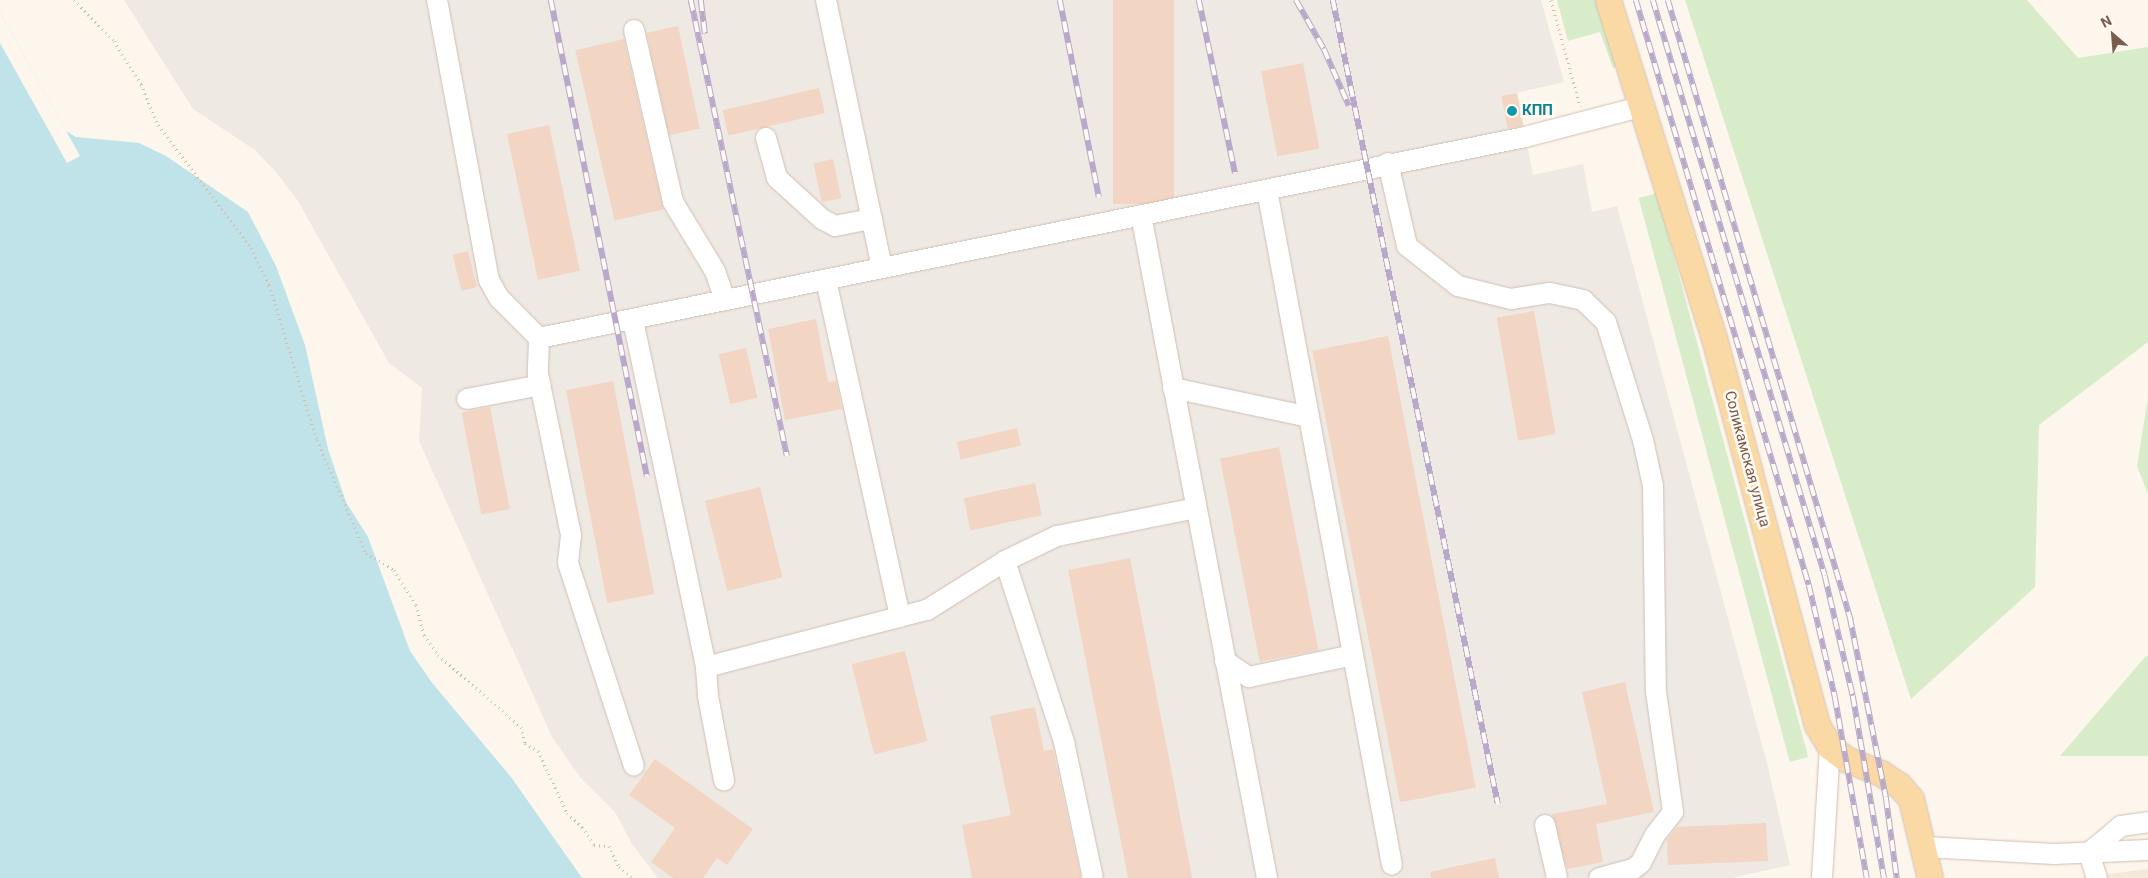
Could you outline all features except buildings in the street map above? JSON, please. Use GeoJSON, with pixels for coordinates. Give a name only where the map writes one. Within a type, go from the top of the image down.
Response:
{"type":"FeatureCollection","features":[{"type":"Feature","properties":{"kind":"main road","name":"Соликамская улица"},"geometry":{"type":"LineString","coordinates":[[1608,0],[1644,106],[1714,338],[1817,725],[1830,747],[1846,759],[1881,773],[1899,785],[1911,799],[1925,847],[1930,878]]}},
{"type":"Feature","properties":{"kind":"street"},"geometry":{"type":"LineString","coordinates":[[436,0],[489,280],[499,298],[539,338],[541,385],[572,535],[568,563],[634,766]]}},
{"type":"Feature","properties":{"kind":"street"},"geometry":{"type":"LineString","coordinates":[[826,0],[882,267]]}},
{"type":"Feature","properties":{"kind":"street"},"geometry":{"type":"LineString","coordinates":[[634,30],[674,202],[715,271],[726,300]]}},
{"type":"Feature","properties":{"kind":"street"},"geometry":{"type":"LineString","coordinates":[[539,338],[1525,137],[1644,106]]}},
{"type":"Feature","properties":{"kind":"street"},"geometry":{"type":"LineString","coordinates":[[766,138],[777,178],[822,219],[835,226],[872,219]]}},
{"type":"Feature","properties":{"kind":"street"},"geometry":{"type":"LineString","coordinates":[[1388,164],[1407,246],[1458,286],[1511,298],[1550,294],[1583,300],[1606,322],[1643,440],[1653,486],[1656,692],[1673,812],[1656,835],[1641,863],[1623,873],[1599,878]]}},
{"type":"Feature","properties":{"kind":"street"},"geometry":{"type":"LineString","coordinates":[[1267,190],[1392,865]]}},
{"type":"Feature","properties":{"kind":"street"},"geometry":{"type":"LineString","coordinates":[[1141,215],[1267,878]]}},
{"type":"Feature","properties":{"kind":"street"},"geometry":{"type":"LineString","coordinates":[[826,280],[900,618]]}},
{"type":"Feature","properties":{"kind":"street"},"geometry":{"type":"LineString","coordinates":[[633,320],[706,667],[708,696],[724,781]]}},
{"type":"Feature","properties":{"kind":"street"},"geometry":{"type":"LineString","coordinates":[[467,399],[541,385]]}},
{"type":"Feature","properties":{"kind":"street"},"geometry":{"type":"LineString","coordinates":[[1174,388],[1309,417]]}},
{"type":"Feature","properties":{"kind":"street"},"geometry":{"type":"LineString","coordinates":[[706,667],[928,610],[1005,561],[1057,536],[1196,508]]}},
{"type":"Feature","properties":{"kind":"street"},"geometry":{"type":"LineString","coordinates":[[1005,561],[1064,742],[1093,878]]}},
{"type":"Feature","properties":{"kind":"street"},"geometry":{"type":"LineString","coordinates":[[1225,661],[1249,677],[1353,655]]}},
{"type":"Feature","properties":{"kind":"street"},"geometry":{"type":"LineString","coordinates":[[1822,878],[1830,747]]}},
{"type":"Feature","properties":{"kind":"street"},"geometry":{"type":"LineString","coordinates":[[2090,853],[2121,826],[2148,822]]}},
{"type":"Feature","properties":{"kind":"street"},"geometry":{"type":"LineString","coordinates":[[1545,825],[1557,878]]}},
{"type":"Feature","properties":{"kind":"street"},"geometry":{"type":"LineString","coordinates":[[1925,847],[2090,853],[2148,850]]}},
{"type":"Feature","properties":{"kind":"street"},"geometry":{"type":"LineString","coordinates":[[2090,853],[2098,878]]}},
{"type":"Feature","properties":{"kind":"path"},"geometry":{"type":"LineString","coordinates":[[74,0],[114,41],[141,84],[158,125],[251,248],[269,285],[317,440],[366,553],[394,570],[416,605],[424,636],[438,655],[521,727],[525,743],[538,751],[567,812],[582,827],[594,846],[609,846],[618,867],[633,878]]}},
{"type":"Feature","properties":{"kind":"path"},"geometry":{"type":"LineString","coordinates":[[1551,0],[1584,122]]}},
{"type":"Feature","properties":{"kind":"shaded area"},"geometry":{"type":"Polygon","coordinates":[[[124,0],[1541,0],[1564,82],[1517,93],[1533,175],[1583,164],[1592,212],[1617,206],[1768,767],[1790,865],[1731,878],[658,878],[632,844],[615,812],[580,777],[552,737],[419,441],[422,388],[389,363],[298,201],[276,172],[255,150],[193,109],[124,0]]]}},
{"type":"Feature","properties":{"kind":"shaded area"},"geometry":{"type":"Polygon","coordinates":[[[2148,869],[2148,878],[2079,878],[2148,869]]]}},
{"type":"Feature","properties":{"kind":"green space"},"geometry":{"type":"Polygon","coordinates":[[[1557,0],[1596,0],[1620,66],[1613,68],[1600,32],[1568,41],[1557,0]]]}},
{"type":"Feature","properties":{"kind":"green space"},"geometry":{"type":"Polygon","coordinates":[[[1685,0],[2027,0],[2078,58],[2148,47],[2148,342],[2039,425],[2035,587],[1911,699],[1685,0]]]}},
{"type":"Feature","properties":{"kind":"green space"},"geometry":{"type":"Polygon","coordinates":[[[1657,193],[1808,757],[1790,762],[1639,198],[1657,193]]]}},
{"type":"Feature","properties":{"kind":"green space"},"geometry":{"type":"Polygon","coordinates":[[[2148,397],[2148,494],[2137,466],[2148,397]]]}},
{"type":"Feature","properties":{"kind":"green space"},"geometry":{"type":"Polygon","coordinates":[[[2148,656],[2148,756],[2060,756],[2145,657],[2148,656]]]}},
{"type":"Feature","properties":{"kind":"water"},"geometry":{"type":"Polygon","coordinates":[[[0,12],[66,131],[76,137],[139,143],[166,156],[248,212],[276,266],[305,345],[328,449],[346,502],[368,537],[410,651],[433,684],[511,777],[582,878],[0,878],[0,12]]]}},
{"type":"Feature","properties":{"kind":"pier"},"geometry":{"type":"Polygon","coordinates":[[[0,12],[80,156],[67,163],[0,43],[0,12]]]}},
{"type":"Feature","properties":{"kind":"railway"},"geometry":{"type":"LineString","coordinates":[[551,0],[647,476]]}},
{"type":"Feature","properties":{"kind":"railway"},"geometry":{"type":"LineString","coordinates":[[691,0],[787,456]]}},
{"type":"Feature","properties":{"kind":"railway"},"geometry":{"type":"LineString","coordinates":[[701,0],[705,34]]}},
{"type":"Feature","properties":{"kind":"railway"},"geometry":{"type":"LineString","coordinates":[[1060,0],[1099,197]]}},
{"type":"Feature","properties":{"kind":"railway"},"geometry":{"type":"LineString","coordinates":[[1199,0],[1235,173]]}},
{"type":"Feature","properties":{"kind":"railway"},"geometry":{"type":"LineString","coordinates":[[1296,0],[1324,49],[1349,106]]}},
{"type":"Feature","properties":{"kind":"railway"},"geometry":{"type":"LineString","coordinates":[[1333,0],[1498,804]]}},
{"type":"Feature","properties":{"kind":"railway"},"geometry":{"type":"LineString","coordinates":[[1636,0],[1809,585],[1835,697],[1867,878]]}},
{"type":"Feature","properties":{"kind":"railway"},"geometry":{"type":"LineString","coordinates":[[1653,0],[1825,576],[1853,696],[1884,878]]}},
{"type":"Feature","properties":{"kind":"railway"},"geometry":{"type":"LineString","coordinates":[[1668,0],[1850,617],[1886,797],[1897,878]]}},
{"type":"Feature","properties":{"kind":"place","name":"КПП"},"geometry":{"type":"Point","coordinates":[1512,111]}}]}
